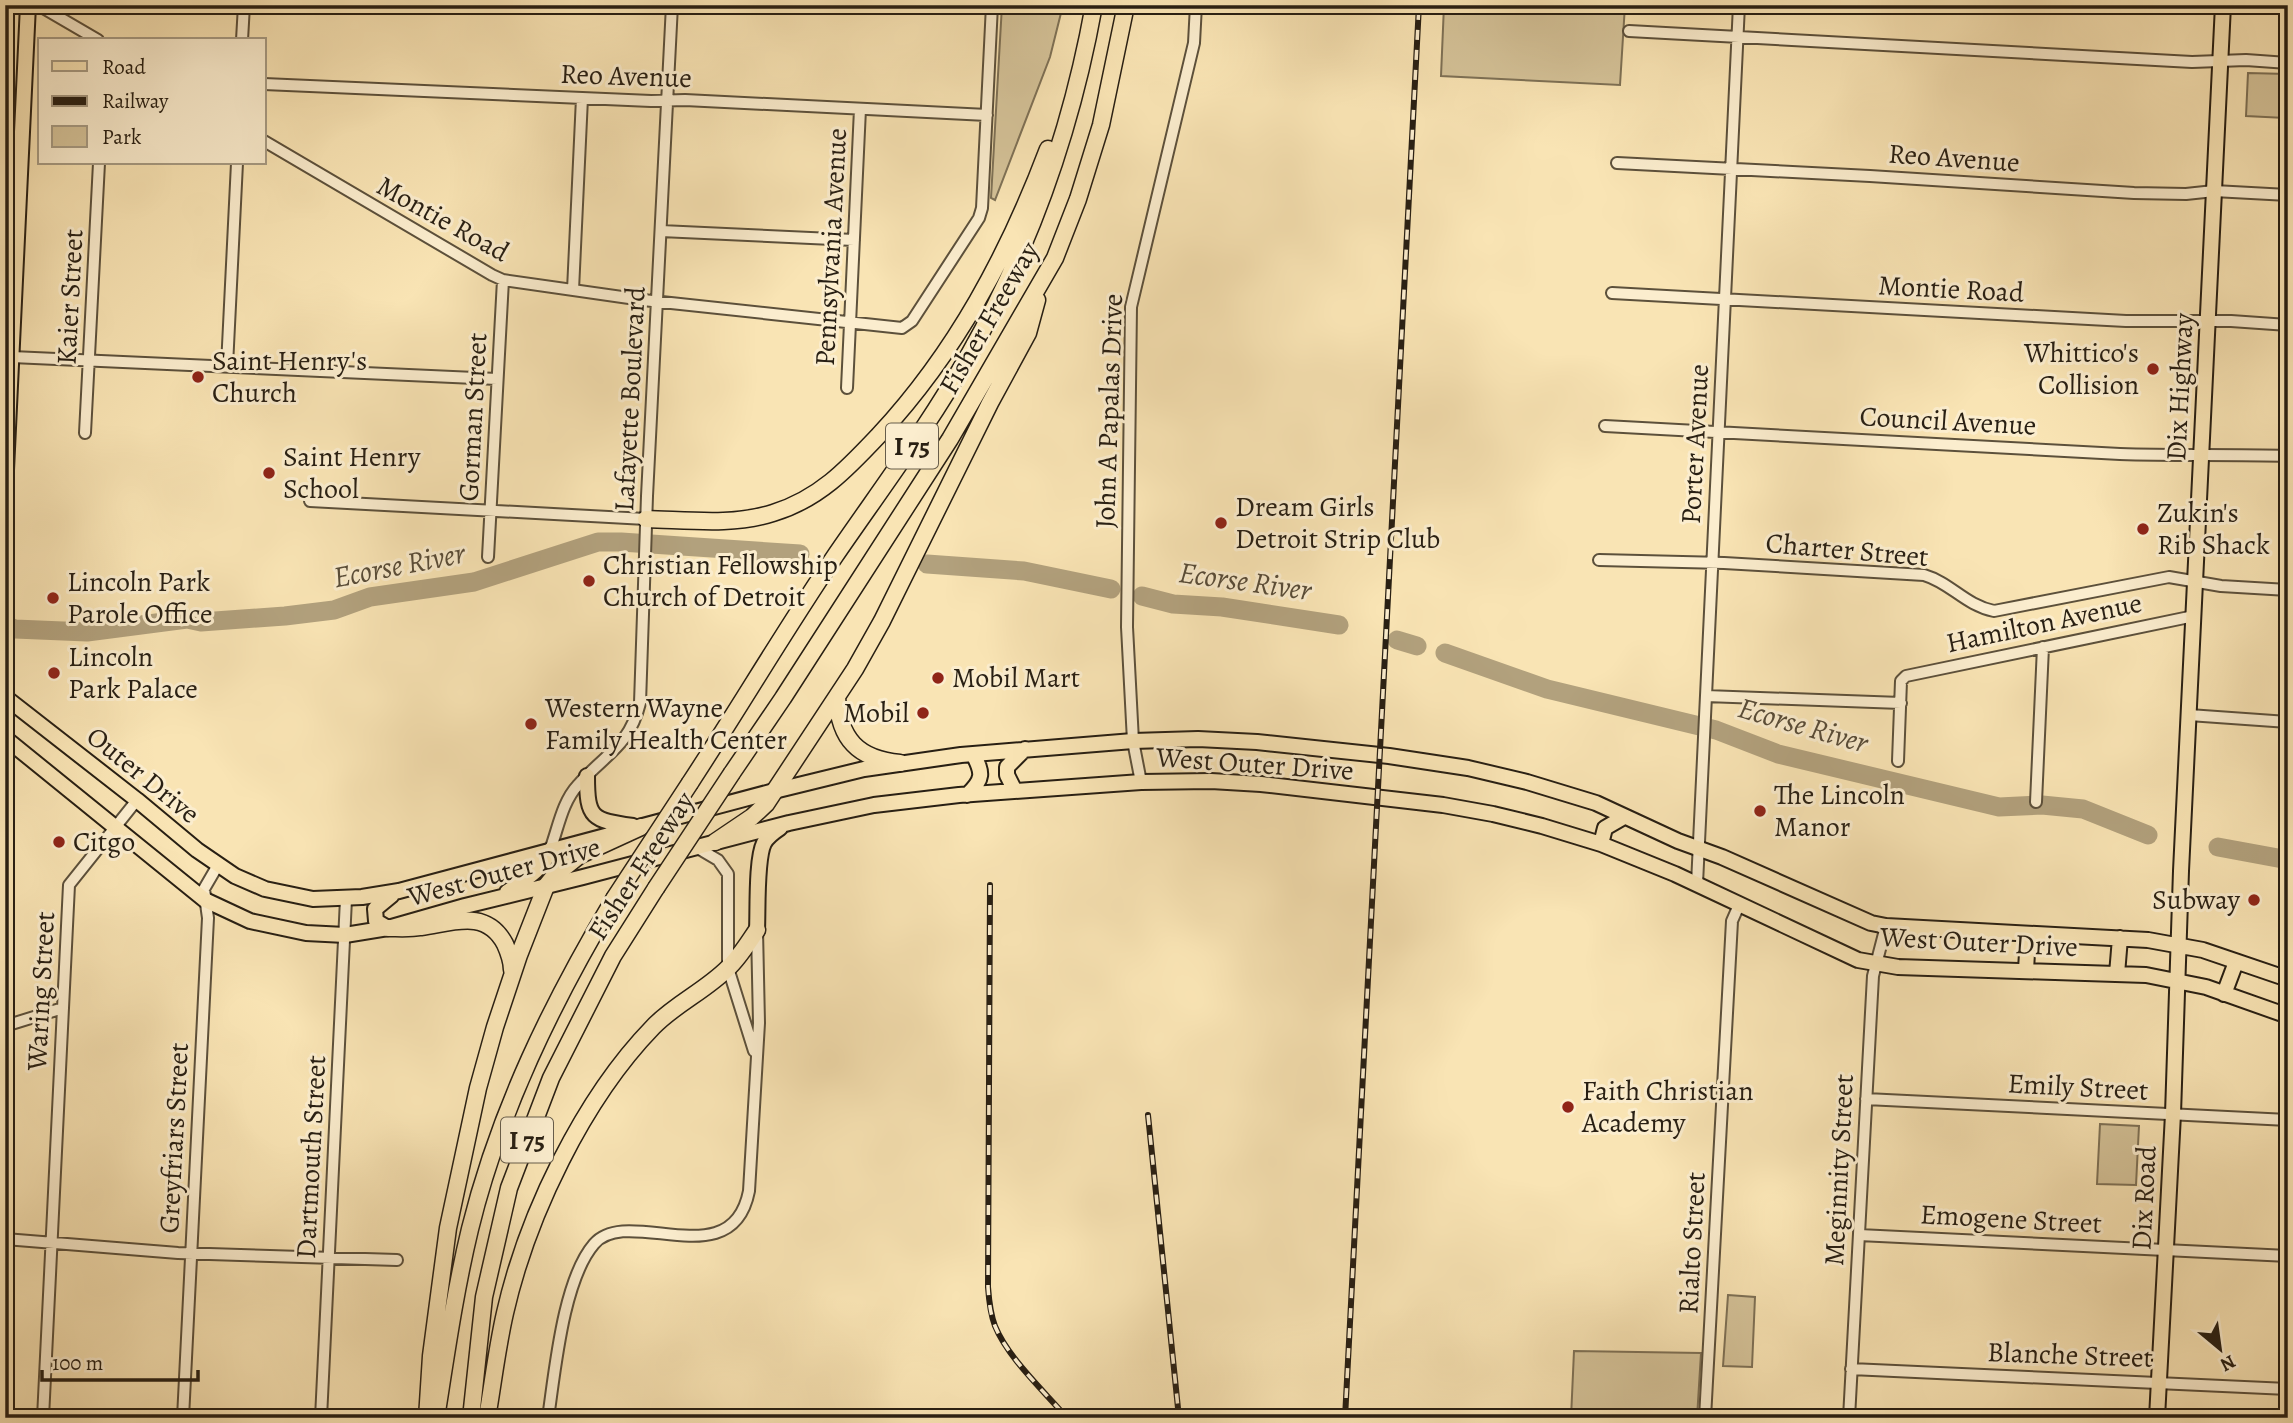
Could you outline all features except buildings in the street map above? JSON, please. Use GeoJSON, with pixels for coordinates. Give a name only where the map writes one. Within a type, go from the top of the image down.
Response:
{"type":"FeatureCollection","features":[{"type":"Feature","properties":{"kind":"highway","name":"Fisher Freeway"},"geometry":{"type":"LineString","coordinates":[[436,1418],[453,1306],[467,1241],[496,1143],[527,1063],[574,968],[614,899],[835,556],[881,493],[969,355],[994,310],[1020,254],[1064,134],[1079,80],[1094,5]]}},
{"type":"Feature","properties":{"kind":"highway","name":"Fisher Freeway"},"geometry":{"type":"LineString","coordinates":[[471,1418],[484,1297],[509,1188],[551,1079],[613,956],[950,439],[1055,258],[1092,157],[1112,82],[1126,5]]}},
{"type":"Feature","properties":{"kind":"highway"},"geometry":{"type":"LineString","coordinates":[[646,519],[736,520],[764,516],[795,505],[845,472],[893,419],[960,331],[979,299],[1030,194],[1061,110],[1079,80]]}},
{"type":"Feature","properties":{"kind":"highway"},"geometry":{"type":"LineString","coordinates":[[715,842],[766,804],[855,669],[1028,332],[1043,280]]}},
{"type":"Feature","properties":{"kind":"highway"},"geometry":{"type":"LineString","coordinates":[[837,697],[840,723],[851,743],[873,757],[900,763]]}},
{"type":"Feature","properties":{"kind":"highway"},"geometry":{"type":"LineString","coordinates":[[427,1418],[431,1356],[447,1228],[478,1088],[512,974],[546,886],[567,864],[580,855],[641,827]]}},
{"type":"Feature","properties":{"kind":"highway"},"geometry":{"type":"LineString","coordinates":[[387,928],[420,928],[457,920],[473,920],[495,931],[502,940],[512,963],[512,974]]}},
{"type":"Feature","properties":{"kind":"highway"},"geometry":{"type":"LineString","coordinates":[[487,1418],[495,1359],[515,1275],[537,1214],[569,1147],[616,1072],[653,1027],[728,968],[757,930]]}},
{"type":"Feature","properties":{"kind":"main road"},"geometry":{"type":"LineString","coordinates":[[5,491],[9,358],[28,5]]}},
{"type":"Feature","properties":{"kind":"main road","name":"Dix Highway"},"geometry":{"type":"LineString","coordinates":[[2177,981],[2222,5]]}},
{"type":"Feature","properties":{"kind":"main road","name":"Outer Drive"},"geometry":{"type":"LineString","coordinates":[[5,697],[218,865]]}},
{"type":"Feature","properties":{"kind":"main road","name":"West Outer Drive"},"geometry":{"type":"LineString","coordinates":[[5,738],[205,900],[250,920],[306,933],[345,935],[387,928],[789,823],[874,805],[1015,791],[1201,780],[1261,784],[1443,805],[1542,826],[1601,844],[1697,884],[1857,960],[1898,967],[2146,975],[2224,994],[2288,1016]]}},
{"type":"Feature","properties":{"kind":"main road","name":"West Outer Drive"},"geometry":{"type":"LineString","coordinates":[[218,865],[265,889],[283,894],[313,899],[345,899],[399,891],[864,769],[973,754],[1133,741],[1179,738],[1257,742],[1437,763],[1537,785],[1596,803],[1871,923],[2028,935],[2120,938],[2203,950],[2288,979]]}},
{"type":"Feature","properties":{"kind":"main road"},"geometry":{"type":"LineString","coordinates":[[1015,791],[1007,775],[1007,767],[1025,749]]}},
{"type":"Feature","properties":{"kind":"main road"},"geometry":{"type":"LineString","coordinates":[[967,795],[981,776],[973,754]]}},
{"type":"Feature","properties":{"kind":"main road"},"geometry":{"type":"LineString","coordinates":[[587,776],[587,801],[595,816],[607,822],[641,827]]}},
{"type":"Feature","properties":{"kind":"main road"},"geometry":{"type":"LineString","coordinates":[[1601,844],[1605,828],[1624,817]]}},
{"type":"Feature","properties":{"kind":"main road"},"geometry":{"type":"LineString","coordinates":[[757,930],[763,847],[773,832],[789,823]]}},
{"type":"Feature","properties":{"kind":"main road"},"geometry":{"type":"LineString","coordinates":[[500,897],[542,866],[550,850]]}},
{"type":"Feature","properties":{"kind":"main road"},"geometry":{"type":"LineString","coordinates":[[387,928],[376,921],[375,909],[399,891]]}},
{"type":"Feature","properties":{"kind":"main road"},"geometry":{"type":"LineString","coordinates":[[2026,970],[2028,935]]}},
{"type":"Feature","properties":{"kind":"main road"},"geometry":{"type":"LineString","coordinates":[[2117,974],[2120,938]]}},
{"type":"Feature","properties":{"kind":"main road"},"geometry":{"type":"LineString","coordinates":[[2224,994],[2236,962]]}},
{"type":"Feature","properties":{"kind":"main road","name":"Dix Road"},"geometry":{"type":"LineString","coordinates":[[2157,1418],[2177,981]]}},
{"type":"Feature","properties":{"kind":"street"},"geometry":{"type":"LineString","coordinates":[[38,5],[95,38]]}},
{"type":"Feature","properties":{"kind":"street"},"geometry":{"type":"LineString","coordinates":[[242,38],[244,5]]}},
{"type":"Feature","properties":{"kind":"street","name":"Lafayette Boulevard"},"geometry":{"type":"LineString","coordinates":[[550,850],[569,797],[626,738],[636,720],[640,703],[646,519],[672,5]]}},
{"type":"Feature","properties":{"kind":"street"},"geometry":{"type":"LineString","coordinates":[[987,115],[992,5]]}},
{"type":"Feature","properties":{"kind":"street","name":"John A Papalas Drive"},"geometry":{"type":"LineString","coordinates":[[1141,782],[1133,741],[1127,627],[1130,307],[1194,43],[1196,5]]}},
{"type":"Feature","properties":{"kind":"street","name":"Porter Avenue"},"geometry":{"type":"LineString","coordinates":[[1697,884],[1740,5]]}},
{"type":"Feature","properties":{"kind":"street"},"geometry":{"type":"LineString","coordinates":[[1629,31],[2192,62],[2288,63]]}},
{"type":"Feature","properties":{"kind":"street","name":"Reo Avenue"},"geometry":{"type":"LineString","coordinates":[[266,84],[987,115]]}},
{"type":"Feature","properties":{"kind":"street"},"geometry":{"type":"LineString","coordinates":[[573,290],[582,98]]}},
{"type":"Feature","properties":{"kind":"street","name":"Pennsylvania Avenue"},"geometry":{"type":"LineString","coordinates":[[847,388],[860,108]]}},
{"type":"Feature","properties":{"kind":"street","name":"Montie Road"},"geometry":{"type":"LineString","coordinates":[[266,142],[447,250],[503,279],[657,302],[898,328],[912,321],[979,218],[982,208],[987,115]]}},
{"type":"Feature","properties":{"kind":"street","name":"Reo Avenue"},"geometry":{"type":"LineString","coordinates":[[1617,163],[2134,193],[2186,194],[2214,191],[2288,195]]}},
{"type":"Feature","properties":{"kind":"street","name":"Kaier Street"},"geometry":{"type":"LineString","coordinates":[[85,433],[99,164]]}},
{"type":"Feature","properties":{"kind":"street"},"geometry":{"type":"LineString","coordinates":[[227,366],[237,164]]}},
{"type":"Feature","properties":{"kind":"street"},"geometry":{"type":"LineString","coordinates":[[661,231],[854,240]]}},
{"type":"Feature","properties":{"kind":"street","name":"Gorman Street"},"geometry":{"type":"LineString","coordinates":[[488,557],[503,279]]}},
{"type":"Feature","properties":{"kind":"street","name":"Montie Road"},"geometry":{"type":"LineString","coordinates":[[1612,293],[2126,321],[2231,321],[2288,325]]}},
{"type":"Feature","properties":{"kind":"street"},"geometry":{"type":"LineString","coordinates":[[9,358],[90,359],[497,379]]}},
{"type":"Feature","properties":{"kind":"street","name":"Council Avenue"},"geometry":{"type":"LineString","coordinates":[[1605,426],[2201,456],[2288,456]]}},
{"type":"Feature","properties":{"kind":"street"},"geometry":{"type":"LineString","coordinates":[[310,501],[646,519]]}},
{"type":"Feature","properties":{"kind":"street","name":"Charter Street"},"geometry":{"type":"LineString","coordinates":[[1599,560],[1711,563],[1924,575],[1942,582],[1969,603],[1994,611],[2169,577],[2195,583],[2288,590]]}},
{"type":"Feature","properties":{"kind":"street","name":"Hamilton Avenue"},"geometry":{"type":"LineString","coordinates":[[1901,703],[1900,684],[1903,677],[1911,674],[2194,617]]}},
{"type":"Feature","properties":{"kind":"street"},"geometry":{"type":"LineString","coordinates":[[2036,802],[2043,647]]}},
{"type":"Feature","properties":{"kind":"street"},"geometry":{"type":"LineString","coordinates":[[1706,696],[1901,703],[1898,761]]}},
{"type":"Feature","properties":{"kind":"street"},"geometry":{"type":"LineString","coordinates":[[2189,715],[2288,722]]}},
{"type":"Feature","properties":{"kind":"street","name":"Waring Street"},"geometry":{"type":"LineString","coordinates":[[43,1418],[69,885],[137,800]]}},
{"type":"Feature","properties":{"kind":"street"},"geometry":{"type":"LineString","coordinates":[[696,847],[718,860],[728,874],[728,968],[757,1058]]}},
{"type":"Feature","properties":{"kind":"street","name":"Greyfriars Street"},"geometry":{"type":"LineString","coordinates":[[183,1418],[208,918],[204,889],[218,865]]}},
{"type":"Feature","properties":{"kind":"street","name":"Dartmouth Street"},"geometry":{"type":"LineString","coordinates":[[321,1418],[345,899]]}},
{"type":"Feature","properties":{"kind":"street","name":"Rialto Street"},"geometry":{"type":"LineString","coordinates":[[1705,1418],[1732,921],[1739,905]]}},
{"type":"Feature","properties":{"kind":"street","name":"Meginnity Street"},"geometry":{"type":"LineString","coordinates":[[1849,1418],[1873,976],[1886,926]]}},
{"type":"Feature","properties":{"kind":"street"},"geometry":{"type":"LineString","coordinates":[[548,1418],[567,1304],[593,1245],[604,1236],[623,1232],[704,1236],[723,1230],[741,1212],[749,1191],[757,1058],[757,930]]}},
{"type":"Feature","properties":{"kind":"street"},"geometry":{"type":"LineString","coordinates":[[5,1026],[63,1008]]}},
{"type":"Feature","properties":{"kind":"street","name":"Emily Street"},"geometry":{"type":"LineString","coordinates":[[1866,1099],[2288,1120]]}},
{"type":"Feature","properties":{"kind":"street","name":"Emogene Street"},"geometry":{"type":"LineString","coordinates":[[1859,1235],[2288,1256]]}},
{"type":"Feature","properties":{"kind":"street"},"geometry":{"type":"LineString","coordinates":[[5,1240],[191,1253],[397,1260]]}},
{"type":"Feature","properties":{"kind":"street","name":"Blanche Street"},"geometry":{"type":"LineString","coordinates":[[1851,1369],[2288,1389]]}},
{"type":"Feature","properties":{"kind":"green space"},"geometry":{"type":"Polygon","coordinates":[[[1002,5],[1063,5],[1050,57],[995,200],[991,198],[1002,5]]]}},
{"type":"Feature","properties":{"kind":"green space"},"geometry":{"type":"Polygon","coordinates":[[[1444,5],[1625,5],[1620,85],[1441,76],[1444,5]]]}},
{"type":"Feature","properties":{"kind":"green space"},"geometry":{"type":"Polygon","coordinates":[[[2248,73],[2287,74],[2285,118],[2246,116],[2248,73]]]}},
{"type":"Feature","properties":{"kind":"green space"},"geometry":{"type":"Polygon","coordinates":[[[2100,1124],[2139,1126],[2136,1185],[2097,1184],[2100,1124]]]}},
{"type":"Feature","properties":{"kind":"green space"},"geometry":{"type":"Polygon","coordinates":[[[1728,1295],[1755,1297],[1752,1367],[1723,1366],[1728,1295]]]}},
{"type":"Feature","properties":{"kind":"green space"},"geometry":{"type":"Polygon","coordinates":[[[1574,1351],[1701,1353],[1697,1418],[1571,1418],[1574,1351]]]}},
{"type":"Feature","properties":{"kind":"waterway","name":"Ecorse River"},"geometry":{"type":"LineString","coordinates":[[5,625],[15,629],[87,632],[187,619],[201,622],[334,610],[370,597],[474,582],[598,542],[800,554]]}},
{"type":"Feature","properties":{"kind":"waterway","name":"Ecorse River"},"geometry":{"type":"LineString","coordinates":[[927,564],[1024,571],[1111,589]]}},
{"type":"Feature","properties":{"kind":"waterway","name":"Ecorse River"},"geometry":{"type":"LineString","coordinates":[[1142,596],[1173,604],[1222,607],[1339,625]]}},
{"type":"Feature","properties":{"kind":"waterway","name":"Ecorse River"},"geometry":{"type":"LineString","coordinates":[[1397,640],[1417,646]]}},
{"type":"Feature","properties":{"kind":"waterway","name":"Ecorse River"},"geometry":{"type":"LineString","coordinates":[[1445,653],[1547,689],[1716,730],[1778,754],[1999,807],[2042,805],[2083,809],[2148,835]]}},
{"type":"Feature","properties":{"kind":"waterway","name":"Ecorse River"},"geometry":{"type":"LineString","coordinates":[[2218,847],[2288,860]]}},
{"type":"Feature","properties":{"kind":"railway"},"geometry":{"type":"LineString","coordinates":[[1345,1418],[1419,5]]}},
{"type":"Feature","properties":{"kind":"railway"},"geometry":{"type":"LineString","coordinates":[[990,885],[990,1307],[995,1326],[1008,1350],[1067,1418]]}},
{"type":"Feature","properties":{"kind":"railway"},"geometry":{"type":"LineString","coordinates":[[1148,1115],[1179,1418]]}},
{"type":"Feature","properties":{"kind":"place","name":"Whittico's Collision"},"geometry":{"type":"Point","coordinates":[2153,369]}},
{"type":"Feature","properties":{"kind":"place","name":"Saint Henry's Church"},"geometry":{"type":"Point","coordinates":[198,377]}},
{"type":"Feature","properties":{"kind":"place","name":"Saint Henry School"},"geometry":{"type":"Point","coordinates":[269,473]}},
{"type":"Feature","properties":{"kind":"place","name":"Dream Girls Detroit Strip Club"},"geometry":{"type":"Point","coordinates":[1221,523]}},
{"type":"Feature","properties":{"kind":"place","name":"Zukin's Rib Shack"},"geometry":{"type":"Point","coordinates":[2143,529]}},
{"type":"Feature","properties":{"kind":"place","name":"Christian Fellowship Church of Detroit"},"geometry":{"type":"Point","coordinates":[589,581]}},
{"type":"Feature","properties":{"kind":"place","name":"Lincoln Park Parole Office"},"geometry":{"type":"Point","coordinates":[53,598]}},
{"type":"Feature","properties":{"kind":"place","name":"Lincoln Park Palace"},"geometry":{"type":"Point","coordinates":[54,673]}},
{"type":"Feature","properties":{"kind":"place","name":"Mobil Mart"},"geometry":{"type":"Point","coordinates":[938,678]}},
{"type":"Feature","properties":{"kind":"place","name":"Mobil"},"geometry":{"type":"Point","coordinates":[923,713]}},
{"type":"Feature","properties":{"kind":"place","name":"Western Wayne Family Health Center"},"geometry":{"type":"Point","coordinates":[531,724]}},
{"type":"Feature","properties":{"kind":"place","name":"The Lincoln Manor"},"geometry":{"type":"Point","coordinates":[1760,811]}},
{"type":"Feature","properties":{"kind":"place","name":"Citgo"},"geometry":{"type":"Point","coordinates":[59,842]}},
{"type":"Feature","properties":{"kind":"place","name":"Subway"},"geometry":{"type":"Point","coordinates":[2254,900]}},
{"type":"Feature","properties":{"kind":"place","name":"Faith Christian Academy"},"geometry":{"type":"Point","coordinates":[1568,1107]}}]}
